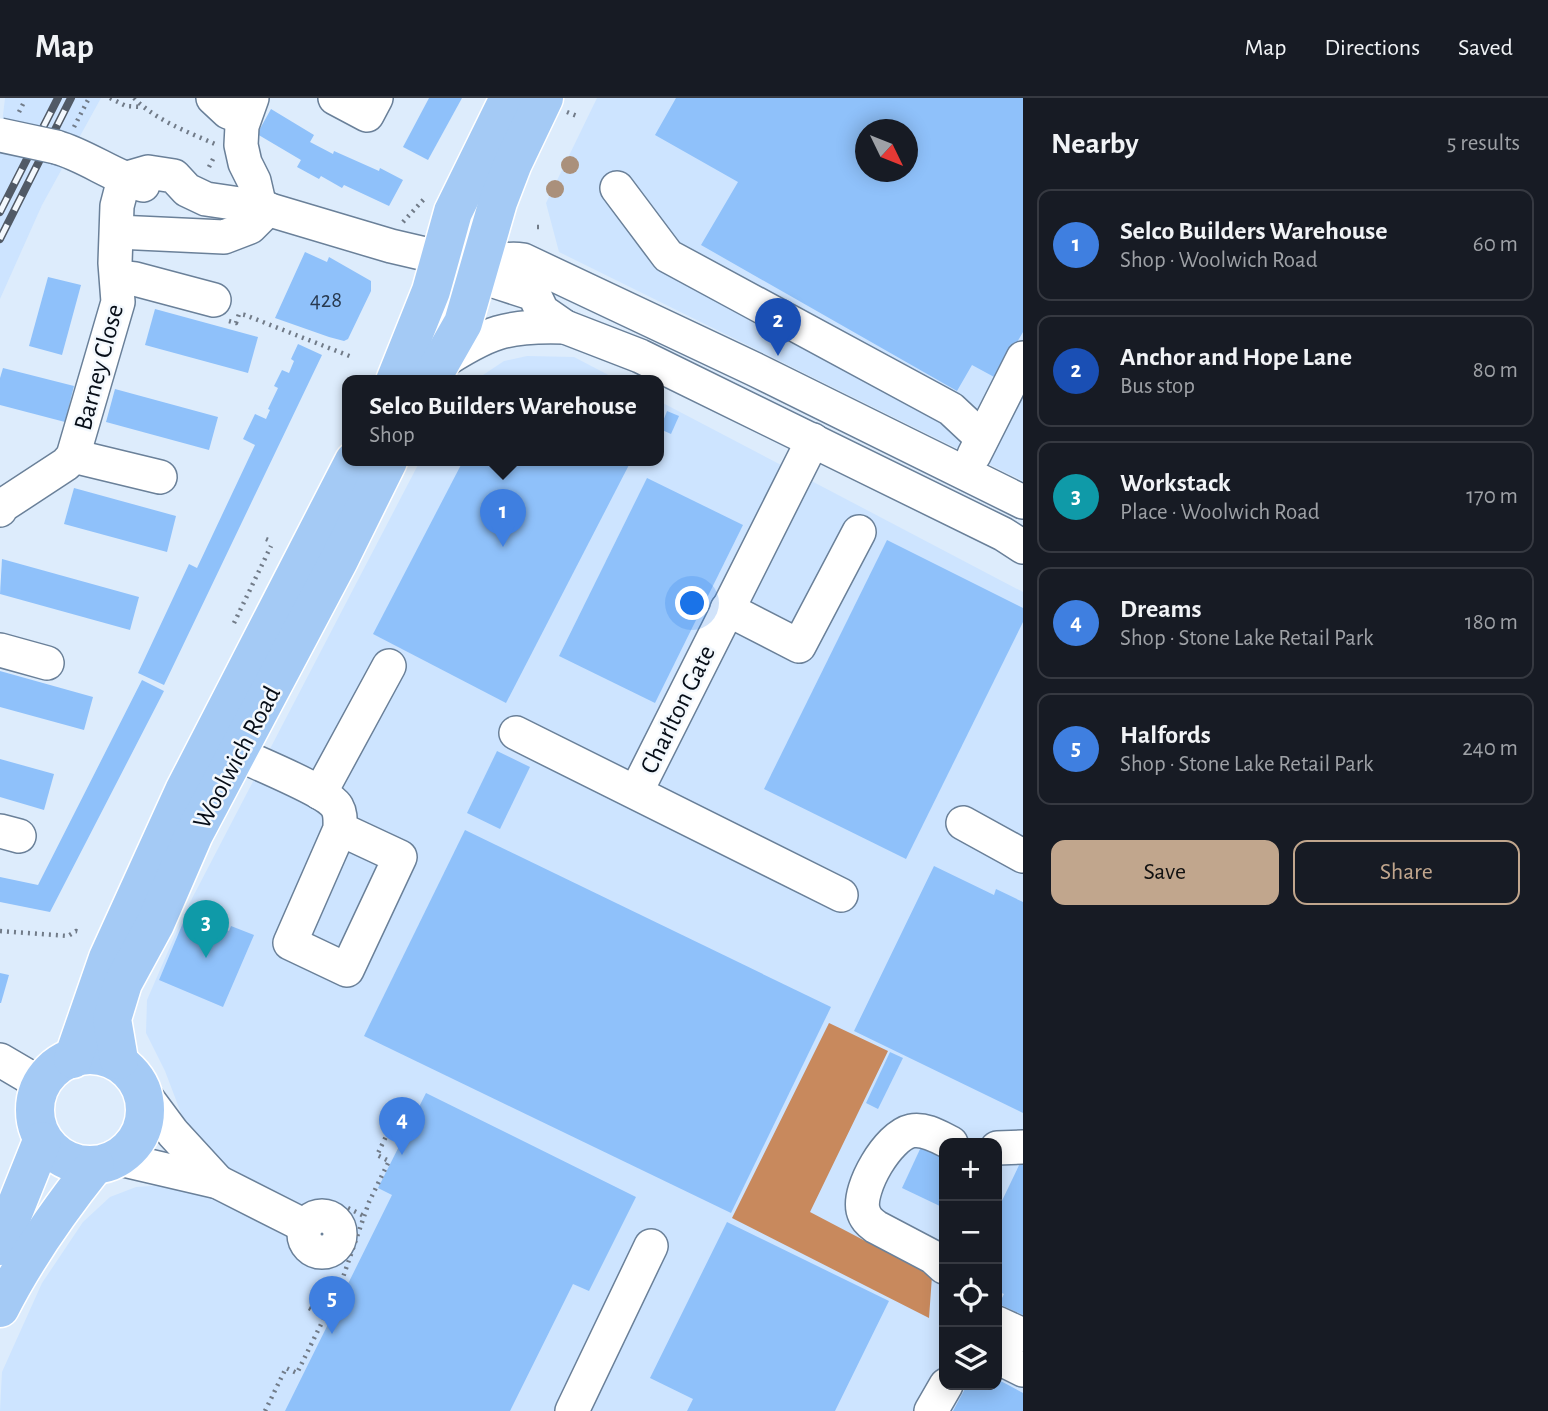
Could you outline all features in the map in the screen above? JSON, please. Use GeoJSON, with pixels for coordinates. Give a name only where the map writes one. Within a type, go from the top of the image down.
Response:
{"type":"FeatureCollection","features":[{"type":"Feature","properties":{"kind":"main road"},"geometry":{"type":"LineString","coordinates":[[415,375],[431,291],[453,212],[509,98]]}},
{"type":"Feature","properties":{"kind":"main road"},"geometry":{"type":"LineString","coordinates":[[416,375],[463,323],[498,202],[544,98]]}},
{"type":"Feature","properties":{"kind":"main road","name":"Woolwich Road"},"geometry":{"type":"LineString","coordinates":[[73,1059],[108,958],[184,791],[351,466]]}},
{"type":"Feature","properties":{"kind":"main road","name":"Woolwich Road"},"geometry":{"type":"LineString","coordinates":[[119,1060],[113,1019],[123,983],[155,924],[194,834],[334,571],[386,466]]}},
{"type":"Feature","properties":{"kind":"main road"},"geometry":{"type":"LineString","coordinates":[[104,1056],[119,1060],[135,1075],[144,1094],[146,1113],[142,1133],[130,1149],[105,1161],[79,1165],[62,1159],[42,1141],[34,1121],[34,1103],[41,1084],[51,1070],[73,1059],[104,1056]]}},
{"type":"Feature","properties":{"kind":"main road"},"geometry":{"type":"LineString","coordinates":[[0,1246],[42,1141]]}},
{"type":"Feature","properties":{"kind":"main road"},"geometry":{"type":"LineString","coordinates":[[0,1308],[15,1278],[67,1200],[105,1161]]}},
{"type":"Feature","properties":{"kind":"street"},"geometry":{"type":"LineString","coordinates":[[213,98],[228,112],[248,108],[242,153],[264,208]]}},
{"type":"Feature","properties":{"kind":"street"},"geometry":{"type":"LineString","coordinates":[[335,98],[367,115],[376,98]]}},
{"type":"Feature","properties":{"kind":"street"},"geometry":{"type":"LineString","coordinates":[[9,125],[124,179],[141,197],[150,200],[188,206],[196,195],[264,208],[439,259],[480,265],[510,258],[544,268],[1023,502]]}},
{"type":"Feature","properties":{"kind":"street","name":"Barney Close"},"geometry":{"type":"LineString","coordinates":[[0,510],[2,506],[66,464],[73,456],[118,302],[115,263],[117,206],[124,179]]}},
{"type":"Feature","properties":{"kind":"street"},"geometry":{"type":"LineString","coordinates":[[617,188],[668,256],[951,409],[982,438]]}},
{"type":"Feature","properties":{"kind":"street"},"geometry":{"type":"LineString","coordinates":[[117,232],[224,237],[250,227],[264,208]]}},
{"type":"Feature","properties":{"kind":"street"},"geometry":{"type":"LineString","coordinates":[[480,265],[496,282],[534,294],[542,311],[565,327],[640,356],[1003,534],[1023,547]]}},
{"type":"Feature","properties":{"kind":"street","name":"Barney Close"},"geometry":{"type":"LineString","coordinates":[[118,277],[214,300]]}},
{"type":"Feature","properties":{"kind":"street"},"geometry":{"type":"LineString","coordinates":[[417,375],[465,346],[506,329],[523,326],[565,327]]}},
{"type":"Feature","properties":{"kind":"street"},"geometry":{"type":"LineString","coordinates":[[965,473],[982,438],[1018,378]]}},
{"type":"Feature","properties":{"kind":"street","name":"Charlton Gate"},"geometry":{"type":"LineString","coordinates":[[636,792],[813,440]]}},
{"type":"Feature","properties":{"kind":"street","name":"Barney Close"},"geometry":{"type":"LineString","coordinates":[[73,456],[160,477]]}},
{"type":"Feature","properties":{"kind":"street"},"geometry":{"type":"LineString","coordinates":[[727,609],[799,646],[859,532]]}},
{"type":"Feature","properties":{"kind":"street"},"geometry":{"type":"LineString","coordinates":[[0,649],[47,663]]}},
{"type":"Feature","properties":{"kind":"street"},"geometry":{"type":"LineString","coordinates":[[320,793],[389,666]]}},
{"type":"Feature","properties":{"kind":"street"},"geometry":{"type":"LineString","coordinates":[[516,733],[841,895]]}},
{"type":"Feature","properties":{"kind":"street"},"geometry":{"type":"LineString","coordinates":[[236,753],[320,793],[337,806],[341,817],[340,829],[290,943],[347,970],[400,857],[340,829]]}},
{"type":"Feature","properties":{"kind":"street"},"geometry":{"type":"LineString","coordinates":[[963,823],[1023,856]]}},
{"type":"Feature","properties":{"kind":"street"},"geometry":{"type":"LineString","coordinates":[[0,1060],[41,1084]]}},
{"type":"Feature","properties":{"kind":"street"},"geometry":{"type":"LineString","coordinates":[[144,1094],[173,1133],[218,1182]]}},
{"type":"Feature","properties":{"kind":"street"},"geometry":{"type":"LineString","coordinates":[[940,1138],[927,1132],[911,1131],[896,1138],[886,1147],[868,1183],[862,1208],[867,1220],[876,1227],[933,1257],[941,1264]]}},
{"type":"Feature","properties":{"kind":"street"},"geometry":{"type":"LineString","coordinates":[[1002,1148],[1023,1147]]}},
{"type":"Feature","properties":{"kind":"street"},"geometry":{"type":"LineString","coordinates":[[105,1161],[218,1182],[305,1226]]}},
{"type":"Feature","properties":{"kind":"street"},"geometry":{"type":"LineString","coordinates":[[572,1411],[651,1246]]}},
{"type":"Feature","properties":{"kind":"street"},"geometry":{"type":"LineString","coordinates":[[1002,1325],[1023,1335]]}},
{"type":"Feature","properties":{"kind":"street"},"geometry":{"type":"LineString","coordinates":[[1002,1360],[1023,1370]]}},
{"type":"Feature","properties":{"kind":"street"},"geometry":{"type":"LineString","coordinates":[[932,1411],[943,1390]]}},
{"type":"Feature","properties":{"kind":"path"},"geometry":{"type":"LineString","coordinates":[[110,98],[126,106],[143,107]]}},
{"type":"Feature","properties":{"kind":"path"},"geometry":{"type":"LineString","coordinates":[[134,98],[143,107],[188,133],[219,146]]}},
{"type":"Feature","properties":{"kind":"path"},"geometry":{"type":"LineString","coordinates":[[9,125],[25,100]]}},
{"type":"Feature","properties":{"kind":"path"},"geometry":{"type":"LineString","coordinates":[[244,315],[352,357]]}},
{"type":"Feature","properties":{"kind":"path"},"geometry":{"type":"LineString","coordinates":[[0,931],[68,936],[76,931],[80,932]]}},
{"type":"Feature","properties":{"kind":"path"},"geometry":{"type":"LineString","coordinates":[[265,1411],[286,1368],[297,1373],[340,1286],[364,1216],[389,1161],[377,1155],[395,1118]]}},
{"type":"Feature","properties":{"kind":"path"},"geometry":{"type":"LineString","coordinates":[[348,1208],[364,1216]]}},
{"type":"Feature","properties":{"kind":"path"},"geometry":{"type":"LineString","coordinates":[[309,1308],[325,1316]]}},
{"type":"Feature","properties":{"kind":"shaded area"},"geometry":{"type":"Polygon","coordinates":[[[5,98],[101,98],[42,205],[0,299],[0,141],[5,98]]]}},
{"type":"Feature","properties":{"kind":"shaded area"},"geometry":{"type":"Polygon","coordinates":[[[597,98],[1023,98],[1023,481],[559,252],[546,203],[597,98]]]}},
{"type":"Feature","properties":{"kind":"shaded area"},"geometry":{"type":"Polygon","coordinates":[[[527,356],[574,357],[608,375],[483,375],[504,361],[527,356]]]}},
{"type":"Feature","properties":{"kind":"shaded area"},"geometry":{"type":"Polygon","coordinates":[[[664,404],[1023,592],[1023,1411],[0,1411],[2,1372],[42,1283],[83,1222],[110,1197],[136,1187],[167,1185],[192,1142],[165,1071],[146,1033],[147,1000],[186,910],[417,466],[664,466],[664,404]]]}},
{"type":"Feature","properties":{"kind":"shaded area"},"geometry":{"type":"Polygon","coordinates":[[[829,1023],[888,1051],[810,1212],[932,1276],[929,1318],[732,1218],[829,1023]]]}},
{"type":"Feature","properties":{"kind":"building"},"geometry":{"type":"Polygon","coordinates":[[[429,98],[462,98],[428,160],[403,147],[429,98]]]}},
{"type":"Feature","properties":{"kind":"building"},"geometry":{"type":"Polygon","coordinates":[[[676,98],[1023,98],[1023,332],[996,378],[972,365],[957,391],[701,245],[738,182],[655,135],[676,98]]]}},
{"type":"Feature","properties":{"kind":"building"},"geometry":{"type":"Polygon","coordinates":[[[271,109],[314,135],[310,142],[333,154],[334,151],[379,171],[380,168],[403,180],[389,206],[344,185],[342,188],[321,176],[319,179],[297,167],[301,160],[257,134],[271,109]]]}},
{"type":"Feature","properties":{"kind":"building"},"geometry":{"type":"Polygon","coordinates":[[[305,252],[327,262],[329,257],[371,281],[371,291],[348,339],[344,341],[275,318],[305,252]]]}},
{"type":"Feature","properties":{"kind":"building"},"geometry":{"type":"Polygon","coordinates":[[[48,277],[81,285],[62,355],[29,346],[48,277]]]}},
{"type":"Feature","properties":{"kind":"building"},"geometry":{"type":"Polygon","coordinates":[[[155,309],[258,337],[248,373],[145,345],[155,309]]]}},
{"type":"Feature","properties":{"kind":"building"},"geometry":{"type":"Polygon","coordinates":[[[298,344],[322,355],[164,685],[138,673],[189,564],[197,568],[255,445],[243,439],[255,414],[266,419],[278,388],[274,386],[282,370],[289,373],[294,361],[291,359],[298,344]]]}},
{"type":"Feature","properties":{"kind":"building"},"geometry":{"type":"Polygon","coordinates":[[[3,368],[74,386],[65,422],[0,405],[0,378],[3,368]]]}},
{"type":"Feature","properties":{"kind":"building"},"geometry":{"type":"Polygon","coordinates":[[[115,389],[218,417],[209,450],[106,422],[115,389]]]}},
{"type":"Feature","properties":{"kind":"building"},"geometry":{"type":"Polygon","coordinates":[[[667,411],[679,416],[671,434],[664,431],[667,411]]]}},
{"type":"Feature","properties":{"kind":"building"},"geometry":{"type":"Polygon","coordinates":[[[460,466],[628,466],[506,703],[373,634],[460,466]]]}},
{"type":"Feature","properties":{"kind":"building"},"geometry":{"type":"Polygon","coordinates":[[[647,478],[743,525],[655,703],[559,656],[647,478]]]}},
{"type":"Feature","properties":{"kind":"building"},"geometry":{"type":"Polygon","coordinates":[[[74,488],[176,516],[167,552],[64,524],[74,488]]]}},
{"type":"Feature","properties":{"kind":"building"},"geometry":{"type":"Polygon","coordinates":[[[887,540],[1023,608],[1023,622],[906,859],[764,789],[887,540]]]}},
{"type":"Feature","properties":{"kind":"building"},"geometry":{"type":"Polygon","coordinates":[[[2,559],[139,597],[130,630],[0,594],[2,559]]]}},
{"type":"Feature","properties":{"kind":"building"},"geometry":{"type":"Polygon","coordinates":[[[0,671],[93,697],[84,730],[0,707],[0,671]]]}},
{"type":"Feature","properties":{"kind":"building"},"geometry":{"type":"Polygon","coordinates":[[[142,680],[164,691],[50,912],[0,902],[0,877],[38,885],[142,680]]]}},
{"type":"Feature","properties":{"kind":"building"},"geometry":{"type":"Polygon","coordinates":[[[497,751],[530,767],[500,829],[467,813],[497,751]]]}},
{"type":"Feature","properties":{"kind":"building"},"geometry":{"type":"Polygon","coordinates":[[[0,759],[54,774],[44,810],[0,797],[0,759]]]}},
{"type":"Feature","properties":{"kind":"building"},"geometry":{"type":"Polygon","coordinates":[[[465,830],[831,1007],[731,1213],[364,1036],[465,830]]]}},
{"type":"Feature","properties":{"kind":"building"},"geometry":{"type":"Polygon","coordinates":[[[934,866],[994,895],[996,889],[1023,902],[1023,1113],[854,1031],[934,866]]]}},
{"type":"Feature","properties":{"kind":"building"},"geometry":{"type":"Polygon","coordinates":[[[185,918],[205,927],[208,922],[229,931],[231,926],[254,935],[223,1007],[159,980],[185,918]]]}},
{"type":"Feature","properties":{"kind":"building"},"geometry":{"type":"Polygon","coordinates":[[[0,973],[9,975],[1,1003],[0,1003],[0,973]]]}},
{"type":"Feature","properties":{"kind":"building"},"geometry":{"type":"Polygon","coordinates":[[[890,1052],[903,1058],[878,1109],[866,1103],[890,1052]]]}},
{"type":"Feature","properties":{"kind":"building"},"geometry":{"type":"Polygon","coordinates":[[[426,1093],[636,1197],[589,1291],[573,1284],[510,1411],[285,1411],[392,1195],[378,1188],[426,1093]]]}},
{"type":"Feature","properties":{"kind":"building"},"geometry":{"type":"Polygon","coordinates":[[[921,1147],[939,1156],[939,1206],[902,1188],[921,1147]]]}},
{"type":"Feature","properties":{"kind":"building"},"geometry":{"type":"Polygon","coordinates":[[[1023,1157],[1023,1315],[1002,1305],[1002,1201],[1023,1157]]]}},
{"type":"Feature","properties":{"kind":"building"},"geometry":{"type":"Polygon","coordinates":[[[727,1222],[889,1301],[835,1411],[687,1411],[693,1399],[650,1378],[727,1222]]]}},
{"type":"Feature","properties":{"kind":"building"},"geometry":{"type":"Polygon","coordinates":[[[1002,1382],[1023,1393],[1023,1411],[953,1411],[964,1390],[1002,1390],[1002,1382]]]}},
{"type":"Feature","properties":{"kind":"railway"},"geometry":{"type":"LineString","coordinates":[[0,212],[58,98]]}},
{"type":"Feature","properties":{"kind":"railway"},"geometry":{"type":"LineString","coordinates":[[0,239],[71,98]]}},
{"type":"Feature","properties":{"kind":"place","name":"Anchor and Hope Lane"},"geometry":{"type":"Point","coordinates":[778,356]}},
{"type":"Feature","properties":{"kind":"place","name":"Selco Builders Warehouse"},"geometry":{"type":"Point","coordinates":[503,547]}},
{"type":"Feature","properties":{"kind":"place","name":"Workstack"},"geometry":{"type":"Point","coordinates":[206,958]}},
{"type":"Feature","properties":{"kind":"place","name":"Dreams"},"geometry":{"type":"Point","coordinates":[402,1155]}},
{"type":"Feature","properties":{"kind":"place","name":"Halfords"},"geometry":{"type":"Point","coordinates":[332,1334]}}]}
